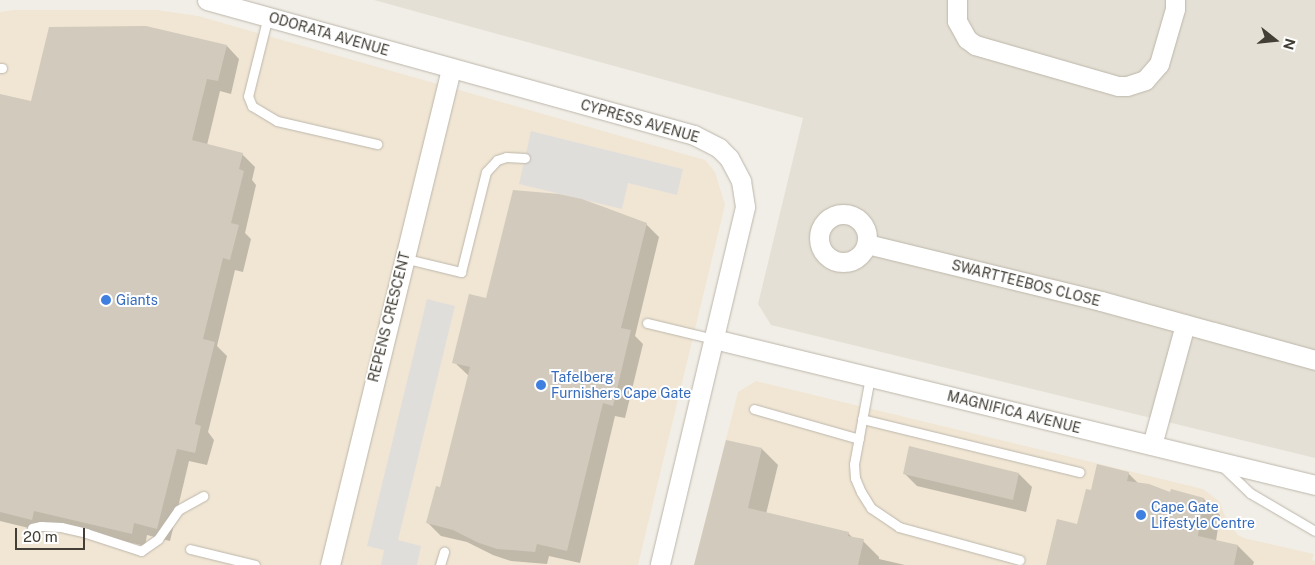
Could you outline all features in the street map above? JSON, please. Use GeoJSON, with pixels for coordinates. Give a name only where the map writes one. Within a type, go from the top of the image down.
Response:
{"type":"FeatureCollection","features":[{"type":"Feature","properties":{"kind":"street","name":"ODORATA AVENUE"},"geometry":{"type":"LineString","coordinates":[[208,0],[451,69]]}},
{"type":"Feature","properties":{"kind":"street"},"geometry":{"type":"LineString","coordinates":[[957,0],[957,21],[967,38],[975,45],[1118,86],[1127,86],[1145,80],[1159,64],[1174,14],[1175,0]]}},
{"type":"Feature","properties":{"kind":"street","name":"REPENS CRESCENT"},"geometry":{"type":"LineString","coordinates":[[330,565],[403,258],[451,69]]}},
{"type":"Feature","properties":{"kind":"street","name":"CYPRESS AVENUE"},"geometry":{"type":"LineString","coordinates":[[451,69],[694,135],[719,148],[728,158],[742,181],[745,207],[660,565]]}},
{"type":"Feature","properties":{"kind":"street","name":"SWARTTEEBOS CLOSE"},"geometry":{"type":"LineString","coordinates":[[867,244],[1185,324],[1315,360]]}},
{"type":"Feature","properties":{"kind":"street"},"geometry":{"type":"LineString","coordinates":[[1152,445],[1185,324]]}},
{"type":"Feature","properties":{"kind":"street","name":"MAGNIFICA AVENUE"},"geometry":{"type":"LineString","coordinates":[[714,339],[1315,485]]}},
{"type":"Feature","properties":{"kind":"lane"},"geometry":{"type":"LineString","coordinates":[[268,16],[248,96],[252,106],[277,121],[377,144]]}},
{"type":"Feature","properties":{"kind":"lane"},"geometry":{"type":"LineString","coordinates":[[403,258],[461,272],[486,172],[497,160],[506,157],[525,158]]}},
{"type":"Feature","properties":{"kind":"lane"},"geometry":{"type":"LineString","coordinates":[[648,323],[714,339]]}},
{"type":"Feature","properties":{"kind":"lane"},"geometry":{"type":"LineString","coordinates":[[870,377],[854,464],[855,478],[861,492],[872,508],[883,518],[899,527],[1020,560]]}},
{"type":"Feature","properties":{"kind":"lane"},"geometry":{"type":"LineString","coordinates":[[754,409],[859,438]]}},
{"type":"Feature","properties":{"kind":"lane"},"geometry":{"type":"LineString","coordinates":[[862,418],[1080,472]]}},
{"type":"Feature","properties":{"kind":"lane"},"geometry":{"type":"LineString","coordinates":[[1216,461],[1250,492],[1315,532]]}},
{"type":"Feature","properties":{"kind":"lane"},"geometry":{"type":"LineString","coordinates":[[32,528],[51,526],[69,529],[141,551],[158,539],[178,510],[202,496]]}},
{"type":"Feature","properties":{"kind":"lane"},"geometry":{"type":"LineString","coordinates":[[190,549],[255,565]]}},
{"type":"Feature","properties":{"kind":"lane"},"geometry":{"type":"LineString","coordinates":[[440,565],[444,552]]}},
{"type":"Feature","properties":{"kind":"shaded area"},"geometry":{"type":"Polygon","coordinates":[[[374,0],[1315,0],[1315,458],[771,325],[758,304],[803,118],[374,0]]]}},
{"type":"Feature","properties":{"kind":"shaded area"},"geometry":{"type":"Polygon","coordinates":[[[13,10],[157,10],[198,16],[705,160],[715,172],[725,205],[638,565],[0,565],[0,12],[13,10]]]}},
{"type":"Feature","properties":{"kind":"shaded area"},"geometry":{"type":"Polygon","coordinates":[[[531,131],[683,169],[677,195],[628,183],[622,209],[519,184],[531,131]]]}},
{"type":"Feature","properties":{"kind":"shaded area"},"geometry":{"type":"Polygon","coordinates":[[[427,299],[455,306],[398,540],[421,546],[417,565],[381,565],[384,550],[367,546],[427,299]]]}},
{"type":"Feature","properties":{"kind":"shaded area"},"geometry":{"type":"Polygon","coordinates":[[[756,381],[1203,489],[1219,501],[1228,523],[1238,535],[1314,554],[1312,560],[1315,561],[1315,565],[694,565],[738,392],[756,381]]]}},
{"type":"Feature","properties":{"kind":"building","name":"Giants"},"geometry":{"type":"Polygon","coordinates":[[[146,26],[227,45],[218,81],[207,79],[192,140],[243,153],[239,169],[244,171],[231,223],[239,225],[230,260],[223,258],[203,339],[215,342],[196,418],[195,424],[201,426],[195,453],[177,449],[157,529],[134,523],[132,534],[34,511],[32,520],[0,512],[0,94],[31,101],[49,27],[146,26]]]}},
{"type":"Feature","properties":{"kind":"building","name":"Tafelberg Furnishers Cape Gate"},"geometry":{"type":"Polygon","coordinates":[[[513,190],[559,194],[582,199],[647,223],[621,328],[631,330],[613,406],[603,403],[567,551],[537,544],[535,552],[497,549],[479,543],[453,530],[426,523],[436,486],[440,487],[470,367],[452,363],[469,294],[486,298],[513,190]]]}},
{"type":"Feature","properties":{"kind":"building"},"geometry":{"type":"Polygon","coordinates":[[[726,440],[762,448],[748,508],[849,532],[848,536],[864,539],[858,565],[694,565],[726,440]]]}},
{"type":"Feature","properties":{"kind":"building"},"geometry":{"type":"Polygon","coordinates":[[[909,446],[1019,473],[1013,500],[903,474],[909,446]]]}},
{"type":"Feature","properties":{"kind":"building","name":"Cape Gate Lifestyle Centre"},"geometry":{"type":"Polygon","coordinates":[[[1097,464],[1129,472],[1127,481],[1149,484],[1170,492],[1171,489],[1204,498],[1198,536],[1238,545],[1234,565],[1046,565],[1057,519],[1077,524],[1086,489],[1091,490],[1097,464]]]}},
{"type":"Feature","properties":{"kind":"place","name":"Giants"},"geometry":{"type":"Point","coordinates":[106,300]}},
{"type":"Feature","properties":{"kind":"place","name":"Tafelberg Furnishers Cape Gate"},"geometry":{"type":"Point","coordinates":[541,385]}},
{"type":"Feature","properties":{"kind":"place","name":"Cape Gate Lifestyle Centre"},"geometry":{"type":"Point","coordinates":[1141,515]}}]}
